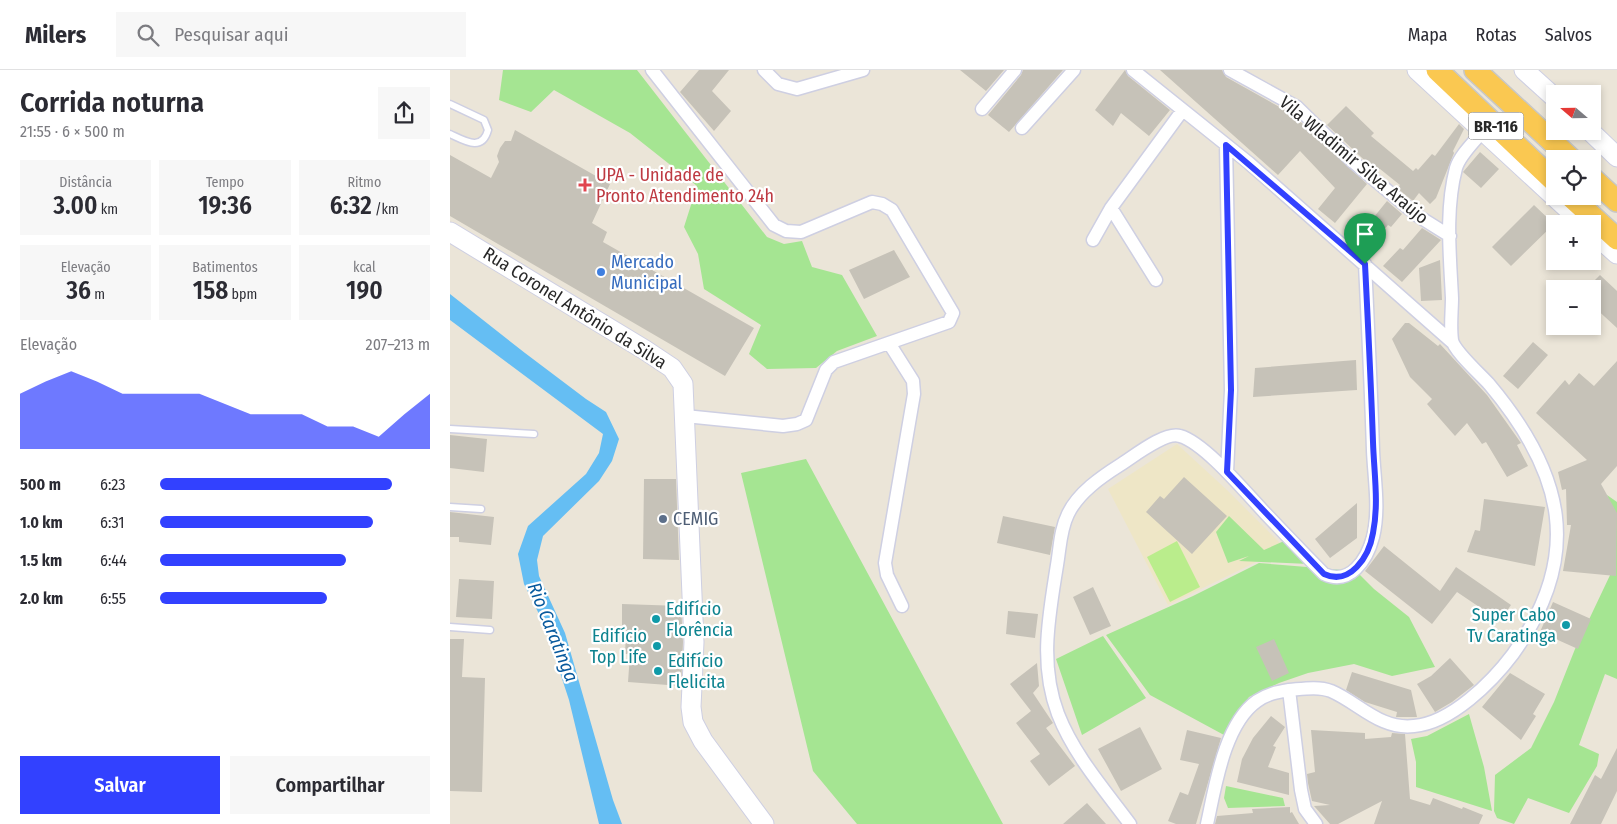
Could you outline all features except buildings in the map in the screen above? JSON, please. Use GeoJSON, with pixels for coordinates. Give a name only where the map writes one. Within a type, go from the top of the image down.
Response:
{"type":"FeatureCollection","features":[{"type":"Feature","properties":{"kind":"highway","name":"BR-116"},"geometry":{"type":"LineString","coordinates":[[1438,70],[1546,173]]}},
{"type":"Feature","properties":{"kind":"highway","name":"BR-116"},"geometry":{"type":"LineString","coordinates":[[1475,70],[1561,150]]}},
{"type":"Feature","properties":{"kind":"highway"},"geometry":{"type":"LineString","coordinates":[[1601,186],[1617,200]]}},
{"type":"Feature","properties":{"kind":"highway"},"geometry":{"type":"LineString","coordinates":[[1580,205],[1617,239]]}},
{"type":"Feature","properties":{"kind":"main road"},"geometry":{"type":"LineString","coordinates":[[1417,70],[1574,215]]}},
{"type":"Feature","properties":{"kind":"main road"},"geometry":{"type":"LineString","coordinates":[[1524,70],[1546,90]]}},
{"type":"Feature","properties":{"kind":"main road"},"geometry":{"type":"LineString","coordinates":[[1599,140],[1617,157]]}},
{"type":"Feature","properties":{"kind":"main road","name":"Rua Coronel Antônio da Silva"},"geometry":{"type":"LineString","coordinates":[[450,232],[672,368],[683,384],[694,642],[691,707],[694,722],[703,740],[762,824]]}},
{"type":"Feature","properties":{"kind":"main road"},"geometry":{"type":"LineString","coordinates":[[1601,240],[1617,254]]}},
{"type":"Feature","properties":{"kind":"street"},"geometry":{"type":"LineString","coordinates":[[652,70],[774,225],[786,231],[801,232],[872,202],[882,204],[892,210],[953,313],[949,322],[834,362],[826,370],[806,420],[797,424],[783,426],[685,416]]}},
{"type":"Feature","properties":{"kind":"street"},"geometry":{"type":"LineString","coordinates":[[764,70],[778,84],[797,89],[863,70]]}},
{"type":"Feature","properties":{"kind":"street"},"geometry":{"type":"LineString","coordinates":[[982,109],[1015,70]]}},
{"type":"Feature","properties":{"kind":"street"},"geometry":{"type":"LineString","coordinates":[[1022,128],[1074,70]]}},
{"type":"Feature","properties":{"kind":"street"},"geometry":{"type":"LineString","coordinates":[[1133,70],[1226,145],[1365,264],[1452,342],[1516,419],[1535,448],[1546,472],[1556,523],[1557,554],[1550,581],[1533,622],[1500,672],[1481,689],[1433,723],[1413,727],[1394,724],[1366,713],[1329,690],[1315,688],[1272,693],[1256,701],[1241,718],[1228,743],[1207,824]]}},
{"type":"Feature","properties":{"kind":"street","name":"Vila Wladimir Silva Araújo"},"geometry":{"type":"LineString","coordinates":[[1230,70],[1297,108],[1352,162],[1418,216],[1450,236]]}},
{"type":"Feature","properties":{"kind":"street"},"geometry":{"type":"LineString","coordinates":[[1093,240],[1111,208],[1182,111]]}},
{"type":"Feature","properties":{"kind":"street"},"geometry":{"type":"LineString","coordinates":[[1452,342],[1450,212],[1457,166],[1483,131]]}},
{"type":"Feature","properties":{"kind":"street"},"geometry":{"type":"LineString","coordinates":[[1226,145],[1231,390],[1227,472]]}},
{"type":"Feature","properties":{"kind":"street"},"geometry":{"type":"LineString","coordinates":[[1111,208],[1156,280]]}},
{"type":"Feature","properties":{"kind":"street"},"geometry":{"type":"LineString","coordinates":[[1130,824],[1078,754],[1058,714],[1048,675],[1046,659],[1047,629],[1062,530],[1068,512],[1093,484],[1150,446],[1171,435],[1180,436],[1192,442],[1227,472],[1324,574],[1333,578],[1340,578],[1350,574],[1360,564],[1368,551],[1377,510],[1365,264]]}},
{"type":"Feature","properties":{"kind":"street"},"geometry":{"type":"LineString","coordinates":[[888,344],[913,381],[914,394],[886,563],[887,575],[902,606]]}},
{"type":"Feature","properties":{"kind":"street"},"geometry":{"type":"LineString","coordinates":[[1289,690],[1300,790],[1305,809],[1316,824]]}},
{"type":"Feature","properties":{"kind":"lane"},"geometry":{"type":"LineString","coordinates":[[450,104],[484,120],[488,130],[480,143],[472,144],[450,134]]}},
{"type":"Feature","properties":{"kind":"lane"},"geometry":{"type":"LineString","coordinates":[[450,429],[534,434]]}},
{"type":"Feature","properties":{"kind":"lane"},"geometry":{"type":"LineString","coordinates":[[450,507],[481,509]]}},
{"type":"Feature","properties":{"kind":"lane"},"geometry":{"type":"LineString","coordinates":[[450,627],[490,630]]}},
{"type":"Feature","properties":{"kind":"shaded area"},"geometry":{"type":"Polygon","coordinates":[[[1177,444],[1227,490],[1285,548],[1168,605],[1108,489],[1177,444]]]}},
{"type":"Feature","properties":{"kind":"green space"},"geometry":{"type":"Polygon","coordinates":[[[503,70],[637,70],[767,237],[784,244],[802,241],[812,267],[842,275],[877,336],[837,351],[816,368],[767,369],[749,354],[761,325],[704,289],[698,254],[684,227],[697,186],[630,133],[554,90],[531,112],[499,100],[503,70]]]}},
{"type":"Feature","properties":{"kind":"green space"},"geometry":{"type":"Polygon","coordinates":[[[806,459],[1003,824],[857,824],[813,771],[741,473],[806,459]]]}},
{"type":"Feature","properties":{"kind":"green space"},"geometry":{"type":"Polygon","coordinates":[[[1607,495],[1617,502],[1617,679],[1605,674],[1579,745],[1599,754],[1597,766],[1569,813],[1528,798],[1514,824],[1497,818],[1494,811],[1495,775],[1531,748],[1554,702],[1575,649],[1612,571],[1616,527],[1607,495]]]}},
{"type":"Feature","properties":{"kind":"green space"},"geometry":{"type":"Polygon","coordinates":[[[1229,516],[1264,550],[1284,541],[1309,564],[1239,561],[1249,556],[1228,563],[1216,532],[1229,516]]]}},
{"type":"Feature","properties":{"kind":"green space"},"geometry":{"type":"Polygon","coordinates":[[[1177,541],[1200,587],[1170,602],[1147,557],[1177,541]]]}},
{"type":"Feature","properties":{"kind":"green space"},"geometry":{"type":"Polygon","coordinates":[[[1259,563],[1356,571],[1374,589],[1409,617],[1435,667],[1392,676],[1354,664],[1308,673],[1279,683],[1249,697],[1224,735],[1150,695],[1106,635],[1193,596],[1259,563]]]}},
{"type":"Feature","properties":{"kind":"green space"},"geometry":{"type":"Polygon","coordinates":[[[1103,636],[1146,698],[1082,735],[1056,659],[1103,636]]]}},
{"type":"Feature","properties":{"kind":"green space"},"geometry":{"type":"Polygon","coordinates":[[[1469,714],[1484,767],[1492,811],[1416,787],[1416,762],[1411,739],[1427,736],[1469,714]]]}},
{"type":"Feature","properties":{"kind":"green space"},"geometry":{"type":"Polygon","coordinates":[[[1226,786],[1283,798],[1285,806],[1228,808],[1224,798],[1226,786]]]}},
{"type":"Feature","properties":{"kind":"water","name":"Rio Caratinga"},"geometry":{"type":"Polygon","coordinates":[[[450,294],[525,353],[606,412],[619,439],[612,461],[599,481],[543,536],[537,560],[539,576],[565,633],[613,800],[622,824],[599,824],[569,700],[544,624],[524,584],[518,554],[528,526],[586,474],[599,453],[603,434],[450,320],[450,294]]]}},
{"type":"Feature","properties":{"kind":"place","name":"UPA - Unidade de Pronto Atendimento 24h"},"geometry":{"type":"Point","coordinates":[585,185]}},
{"type":"Feature","properties":{"kind":"place","name":"Mercado Municipal"},"geometry":{"type":"Point","coordinates":[601,272]}},
{"type":"Feature","properties":{"kind":"place","name":"CEMIG"},"geometry":{"type":"Point","coordinates":[663,519]}},
{"type":"Feature","properties":{"kind":"place","name":"Edifício Florência"},"geometry":{"type":"Point","coordinates":[656,619]}},
{"type":"Feature","properties":{"kind":"place","name":"Super Cabo Tv Caratinga"},"geometry":{"type":"Point","coordinates":[1566,625]}},
{"type":"Feature","properties":{"kind":"place","name":"Edifício Top Life"},"geometry":{"type":"Point","coordinates":[657,646]}},
{"type":"Feature","properties":{"kind":"place","name":"Edifício Flelicita"},"geometry":{"type":"Point","coordinates":[658,671]}},
{"type":"Feature","properties":{"kind":"route"},"geometry":{"type":"LineString","coordinates":[[1226,145],[1365,264],[1377,510],[1368,551],[1360,564],[1350,574],[1340,578],[1333,578],[1324,574],[1227,472],[1231,390],[1226,145]]}}]}
